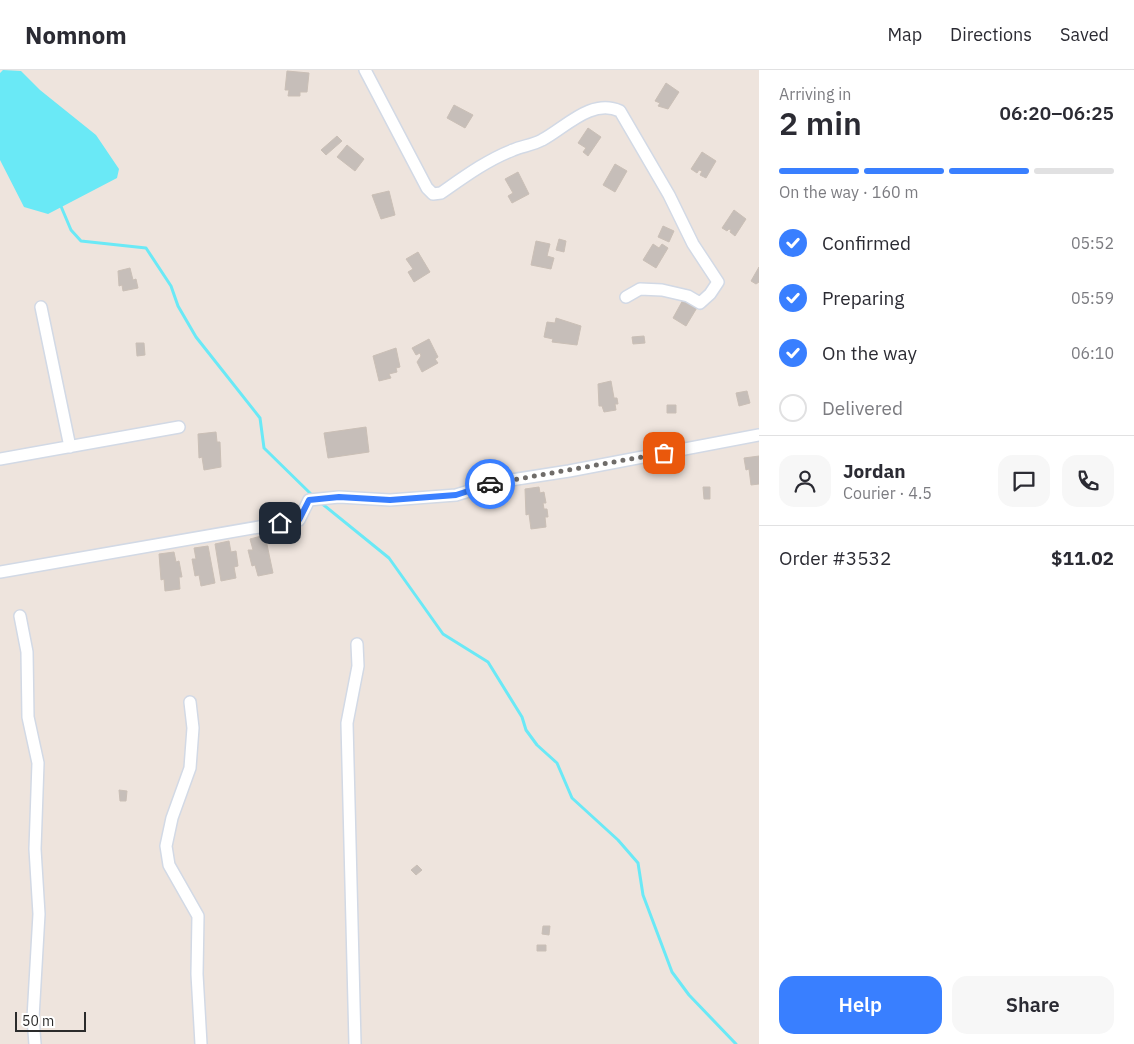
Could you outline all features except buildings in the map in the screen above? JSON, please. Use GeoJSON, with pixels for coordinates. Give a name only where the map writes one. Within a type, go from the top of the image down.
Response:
{"type":"FeatureCollection","features":[{"type":"Feature","properties":{"kind":"street"},"geometry":{"type":"LineString","coordinates":[[366,70],[427,188],[433,194],[441,193],[485,163],[513,150],[542,141],[585,114],[606,106],[620,111],[670,195],[693,244],[718,282],[710,294],[700,303],[688,296],[662,290],[640,289],[626,298]]}},
{"type":"Feature","properties":{"kind":"street"},"geometry":{"type":"LineString","coordinates":[[41,307],[70,447]]}},
{"type":"Feature","properties":{"kind":"street"},"geometry":{"type":"LineString","coordinates":[[0,459],[179,427]]}},
{"type":"Feature","properties":{"kind":"street"},"geometry":{"type":"LineString","coordinates":[[0,572],[299,520],[309,500],[339,497],[390,500],[456,495],[498,482],[569,471],[759,435]]}},
{"type":"Feature","properties":{"kind":"street"},"geometry":{"type":"LineString","coordinates":[[20,616],[27,652],[28,717],[38,763],[35,849],[39,914],[33,1018],[35,1044]]}},
{"type":"Feature","properties":{"kind":"street"},"geometry":{"type":"LineString","coordinates":[[355,1044],[347,723],[358,666],[357,644]]}},
{"type":"Feature","properties":{"kind":"street"},"geometry":{"type":"LineString","coordinates":[[190,702],[193,728],[190,768],[172,818],[166,846],[169,865],[198,916],[197,974],[201,1044]]}},
{"type":"Feature","properties":{"kind":"water"},"geometry":{"type":"Polygon","coordinates":[[[3,70],[21,71],[40,90],[96,135],[119,169],[117,178],[48,214],[24,207],[0,160],[0,73],[3,70]]]}},
{"type":"Feature","properties":{"kind":"waterway"},"geometry":{"type":"LineString","coordinates":[[60,204],[71,230],[81,241],[146,248],[171,286],[178,306],[196,337],[260,418],[264,448],[313,496]]}},
{"type":"Feature","properties":{"kind":"waterway"},"geometry":{"type":"LineString","coordinates":[[320,502],[389,558],[443,634],[488,662],[522,717],[526,730],[537,745],[557,763],[572,798],[618,840],[638,863],[643,895],[672,972],[689,995],[736,1044]]}},
{"type":"Feature","properties":{"kind":"way so far"},"geometry":{"type":"LineString","coordinates":[[490,484],[664,453]]}},
{"type":"Feature","properties":{"kind":"route"},"geometry":{"type":"LineString","coordinates":[[280,523],[299,520],[309,500],[319,498],[339,497],[390,500],[456,495],[490,484]]}}]}
